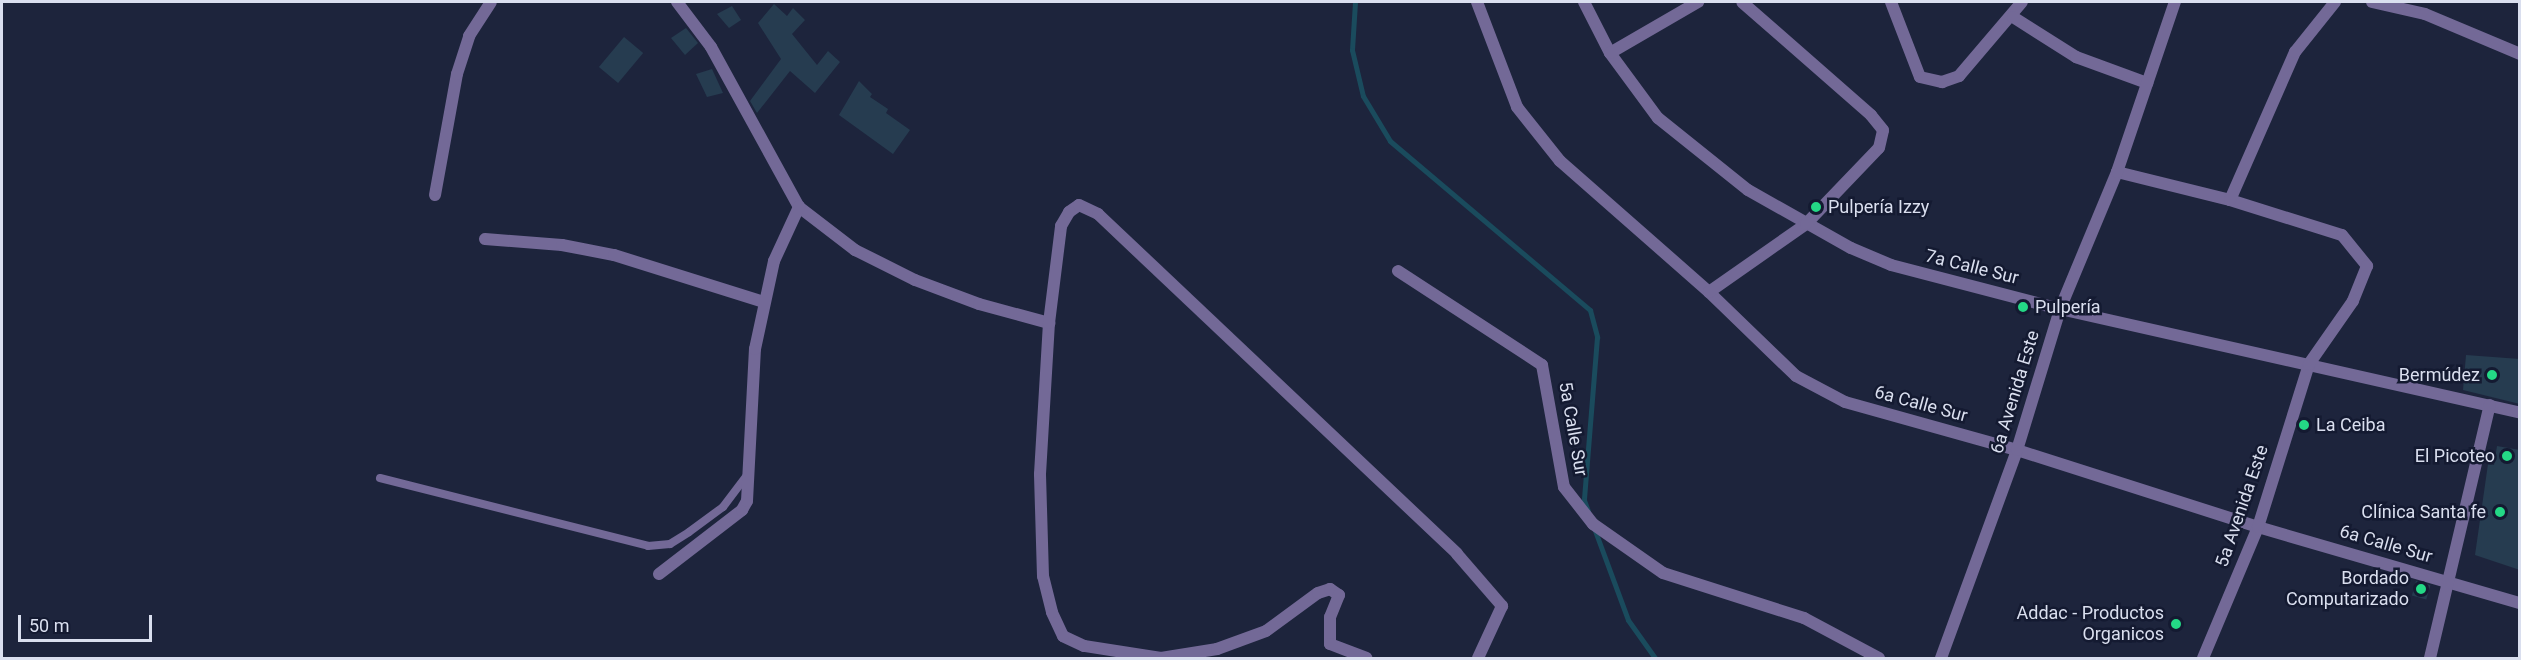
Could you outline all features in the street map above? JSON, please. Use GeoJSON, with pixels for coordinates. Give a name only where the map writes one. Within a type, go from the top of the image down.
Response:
{"type":"FeatureCollection","features":[{"type":"Feature","properties":{"kind":"street"},"geometry":{"type":"LineString","coordinates":[[435,195],[457,74],[469,36],[491,2]]}},
{"type":"Feature","properties":{"kind":"street"},"geometry":{"type":"LineString","coordinates":[[677,2],[711,47],[799,207],[855,250],[915,280],[979,304],[1049,323]]}},
{"type":"Feature","properties":{"kind":"street","name":"6a Calle Sur"},"geometry":{"type":"LineString","coordinates":[[1477,2],[1517,106],[1560,161],[1709,292],[1796,376],[1845,402],[2018,450],[2258,527],[2450,580],[2520,603]]}},
{"type":"Feature","properties":{"kind":"street","name":"7a Calle Sur"},"geometry":{"type":"LineString","coordinates":[[1584,2],[1610,53],[1658,118],[1748,190],[1806,224],[1891,265],[2060,309],[2520,413]]}},
{"type":"Feature","properties":{"kind":"street"},"geometry":{"type":"LineString","coordinates":[[1610,53],[1698,2]]}},
{"type":"Feature","properties":{"kind":"street"},"geometry":{"type":"LineString","coordinates":[[1709,292],[1806,224],[1879,148],[1883,130],[1871,115],[1742,2]]}},
{"type":"Feature","properties":{"kind":"street"},"geometry":{"type":"LineString","coordinates":[[1891,2],[1920,76],[1942,82],[1959,76],[2013,16],[2022,2]]}},
{"type":"Feature","properties":{"kind":"street","name":"6a Avenida Este"},"geometry":{"type":"LineString","coordinates":[[1941,658],[2018,450],[2060,309],[2117,172],[2175,2]]}},
{"type":"Feature","properties":{"kind":"street"},"geometry":{"type":"LineString","coordinates":[[2117,172],[2230,200],[2295,52],[2335,2]]}},
{"type":"Feature","properties":{"kind":"street"},"geometry":{"type":"LineString","coordinates":[[2372,2],[2425,14],[2520,54]]}},
{"type":"Feature","properties":{"kind":"street"},"geometry":{"type":"LineString","coordinates":[[2425,14],[2427,2]]}},
{"type":"Feature","properties":{"kind":"street"},"geometry":{"type":"LineString","coordinates":[[2013,16],[2076,57],[2147,83]]}},
{"type":"Feature","properties":{"kind":"street","name":"5a Avenida Este"},"geometry":{"type":"LineString","coordinates":[[2203,658],[2258,527],[2309,364],[2354,301],[2367,266],[2342,234],[2230,200]]}},
{"type":"Feature","properties":{"kind":"street"},"geometry":{"type":"LineString","coordinates":[[1365,658],[1330,644],[1330,617],[1339,595],[1330,590],[1318,593],[1266,630],[1217,649],[1161,658],[1084,646],[1063,636],[1052,612],[1043,576],[1040,522],[1049,323],[1061,226],[1069,212],[1079,205],[1089,208],[1457,554],[1502,606],[1478,658]]}},
{"type":"Feature","properties":{"kind":"street"},"geometry":{"type":"LineString","coordinates":[[659,574],[742,510],[749,495],[755,349],[774,261],[799,207]]}},
{"type":"Feature","properties":{"kind":"street"},"geometry":{"type":"LineString","coordinates":[[485,239],[562,245],[614,255],[764,302]]}},
{"type":"Feature","properties":{"kind":"street","name":"5a Calle Sur"},"geometry":{"type":"LineString","coordinates":[[1398,271],[1542,365],[1564,487],[1593,524],[1663,573],[1804,618],[1879,658]]}},
{"type":"Feature","properties":{"kind":"street"},"geometry":{"type":"LineString","coordinates":[[2430,658],[2490,405]]}},
{"type":"Feature","properties":{"kind":"lane"},"geometry":{"type":"LineString","coordinates":[[380,478],[648,546],[670,544],[689,532],[723,507],[749,472]]}},
{"type":"Feature","properties":{"kind":"building"},"geometry":{"type":"Polygon","coordinates":[[[774,4],[787,16],[793,8],[805,20],[792,34],[817,65],[828,51],[840,62],[815,93],[790,71],[757,113],[750,101],[781,59],[758,23],[774,4]]]}},
{"type":"Feature","properties":{"kind":"building"},"geometry":{"type":"Polygon","coordinates":[[[732,6],[741,20],[729,28],[717,14],[732,6]]]}},
{"type":"Feature","properties":{"kind":"building"},"geometry":{"type":"Polygon","coordinates":[[[686,28],[698,43],[685,55],[671,38],[686,28]]]}},
{"type":"Feature","properties":{"kind":"building"},"geometry":{"type":"Polygon","coordinates":[[[624,37],[643,53],[618,83],[599,67],[624,37]]]}},
{"type":"Feature","properties":{"kind":"building"},"geometry":{"type":"Polygon","coordinates":[[[712,69],[723,93],[707,97],[696,74],[712,69]]]}},
{"type":"Feature","properties":{"kind":"building"},"geometry":{"type":"Polygon","coordinates":[[[859,81],[872,94],[870,97],[888,109],[886,113],[910,130],[893,154],[839,115],[859,81]]]}},
{"type":"Feature","properties":{"kind":"building","name":"Bermúdez"},"geometry":{"type":"Polygon","coordinates":[[[2466,355],[2520,359],[2520,404],[2463,390],[2466,355]]]}},
{"type":"Feature","properties":{"kind":"building","name":"Clínica Santa fe"},"geometry":{"type":"Polygon","coordinates":[[[2497,446],[2520,450],[2520,570],[2475,555],[2488,464],[2494,465],[2497,446]]]}},
{"type":"Feature","properties":{"kind":"building","name":"Bordado Computarizado"},"geometry":{"type":"Polygon","coordinates":[[[2416,581],[2430,585],[2426,600],[2412,595],[2416,581]]]}},
{"type":"Feature","properties":{"kind":"waterway"},"geometry":{"type":"LineString","coordinates":[[1355,2],[1352,50],[1363,96],[1390,141],[1590,310],[1597,337],[1584,500],[1588,511]]}},
{"type":"Feature","properties":{"kind":"waterway"},"geometry":{"type":"LineString","coordinates":[[1594,528],[1628,620],[1655,658]]}},
{"type":"Feature","properties":{"kind":"place","name":"Pulpería Izzy"},"geometry":{"type":"Point","coordinates":[1816,207]}},
{"type":"Feature","properties":{"kind":"place","name":"Pulpería"},"geometry":{"type":"Point","coordinates":[2023,307]}},
{"type":"Feature","properties":{"kind":"place","name":"Bermúdez"},"geometry":{"type":"Point","coordinates":[2492,375]}},
{"type":"Feature","properties":{"kind":"place","name":"La Ceiba"},"geometry":{"type":"Point","coordinates":[2304,425]}},
{"type":"Feature","properties":{"kind":"place","name":"El Picoteo"},"geometry":{"type":"Point","coordinates":[2507,456]}},
{"type":"Feature","properties":{"kind":"place","name":"Clínica Santa fe"},"geometry":{"type":"Point","coordinates":[2500,512]}},
{"type":"Feature","properties":{"kind":"place","name":"Bordado Computarizado"},"geometry":{"type":"Point","coordinates":[2421,589]}},
{"type":"Feature","properties":{"kind":"place","name":"Addac - Productos Organicos"},"geometry":{"type":"Point","coordinates":[2176,624]}}]}
